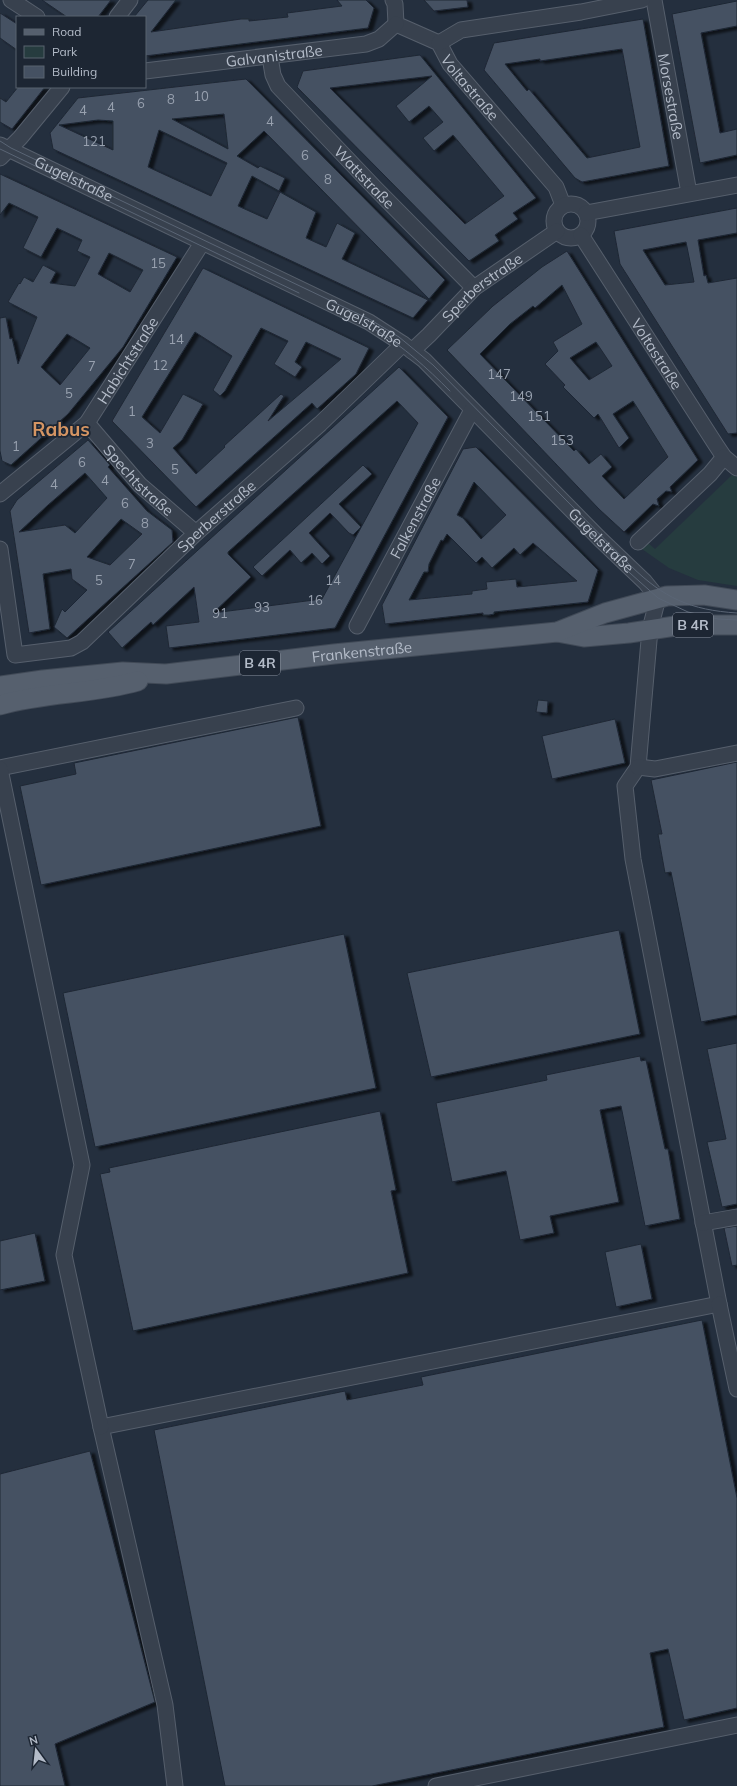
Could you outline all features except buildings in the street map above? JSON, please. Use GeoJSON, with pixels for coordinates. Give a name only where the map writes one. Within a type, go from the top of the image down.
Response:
{"type":"FeatureCollection","features":[{"type":"Feature","properties":{"kind":"main road","name":"Frankenstraße"},"geometry":{"type":"LineString","coordinates":[[0,705],[48,695],[126,685],[166,674],[334,654],[557,632],[605,613],[658,598],[687,594],[737,600]]}},
{"type":"Feature","properties":{"kind":"main road","name":"Frankenstraße"},"geometry":{"type":"LineString","coordinates":[[557,632],[584,637],[682,625],[737,625]]}},
{"type":"Feature","properties":{"kind":"main road","name":"Frankenstraße"},"geometry":{"type":"LineString","coordinates":[[0,686],[123,672],[166,674]]}},
{"type":"Feature","properties":{"kind":"street"},"geometry":{"type":"LineString","coordinates":[[11,0],[35,16]]}},
{"type":"Feature","properties":{"kind":"street"},"geometry":{"type":"LineString","coordinates":[[118,16],[130,0]]}},
{"type":"Feature","properties":{"kind":"street"},"geometry":{"type":"LineString","coordinates":[[393,0],[395,4],[396,24]]}},
{"type":"Feature","properties":{"kind":"street"},"geometry":{"type":"LineString","coordinates":[[439,43],[461,30],[580,6],[642,0]]}},
{"type":"Feature","properties":{"kind":"street","name":"Morsestraße"},"geometry":{"type":"LineString","coordinates":[[654,0],[689,193]]}},
{"type":"Feature","properties":{"kind":"street","name":"Voltastraße"},"geometry":{"type":"LineString","coordinates":[[396,24],[439,43],[450,64],[556,187],[563,205]]}},
{"type":"Feature","properties":{"kind":"street","name":"Galvanistraße"},"geometry":{"type":"LineString","coordinates":[[146,71],[270,57],[366,44],[379,38],[396,24]]}},
{"type":"Feature","properties":{"kind":"street","name":"Wattstraße"},"geometry":{"type":"LineString","coordinates":[[270,57],[273,75],[278,86],[375,188],[474,288]]}},
{"type":"Feature","properties":{"kind":"street"},"geometry":{"type":"LineString","coordinates":[[3,151],[61,88]]}},
{"type":"Feature","properties":{"kind":"street","name":"Gugelstraße"},"geometry":{"type":"LineString","coordinates":[[3,151],[68,177],[202,243],[369,322],[407,347],[424,360],[600,539],[645,582],[658,598]]}},
{"type":"Feature","properties":{"kind":"street"},"geometry":{"type":"LineString","coordinates":[[586,213],[737,185]]}},
{"type":"Feature","properties":{"kind":"street"},"geometry":{"type":"LineString","coordinates":[[572,203],[582,207],[586,213],[588,220],[586,228],[580,235],[572,238],[565,237],[557,231],[554,219],[556,212],[563,205],[572,203]]}},
{"type":"Feature","properties":{"kind":"street","name":"Sperberstraße"},"geometry":{"type":"LineString","coordinates":[[0,549],[15,655],[71,648],[82,642],[196,533],[407,347],[429,335],[474,288],[557,231]]}},
{"type":"Feature","properties":{"kind":"street","name":"Voltastraße"},"geometry":{"type":"LineString","coordinates":[[580,235],[724,457],[737,468]]}},
{"type":"Feature","properties":{"kind":"street","name":"Habichtstraße"},"geometry":{"type":"LineString","coordinates":[[0,494],[87,423],[202,243]]}},
{"type":"Feature","properties":{"kind":"street","name":"Falkenstraße"},"geometry":{"type":"LineString","coordinates":[[357,626],[472,410]]}},
{"type":"Feature","properties":{"kind":"street","name":"Spechtstraße"},"geometry":{"type":"LineString","coordinates":[[87,423],[140,485],[196,533]]}},
{"type":"Feature","properties":{"kind":"street"},"geometry":{"type":"LineString","coordinates":[[638,542],[710,474],[724,457]]}},
{"type":"Feature","properties":{"kind":"street"},"geometry":{"type":"LineString","coordinates":[[658,598],[650,629],[638,767],[625,786],[633,859],[703,1224],[737,1390]]}},
{"type":"Feature","properties":{"kind":"street"},"geometry":{"type":"LineString","coordinates":[[175,1786],[165,1705],[101,1427],[64,1255],[82,1165],[0,769],[296,708]]}},
{"type":"Feature","properties":{"kind":"street"},"geometry":{"type":"LineString","coordinates":[[638,767],[655,769],[737,753]]}},
{"type":"Feature","properties":{"kind":"street"},"geometry":{"type":"LineString","coordinates":[[703,1224],[737,1216]]}},
{"type":"Feature","properties":{"kind":"street"},"geometry":{"type":"LineString","coordinates":[[101,1427],[719,1304]]}},
{"type":"Feature","properties":{"kind":"street"},"geometry":{"type":"LineString","coordinates":[[436,1786],[737,1725]]}},
{"type":"Feature","properties":{"kind":"green space"},"geometry":{"type":"Polygon","coordinates":[[[732,475],[737,477],[737,586],[698,580],[669,568],[642,549],[648,543],[655,549],[732,475]]]}},
{"type":"Feature","properties":{"kind":"tram line"},"geometry":{"type":"LineString","coordinates":[[0,141],[11,148],[371,320],[399,337],[433,365],[643,577],[667,594],[692,605],[705,609],[737,613]]}},
{"type":"Feature","properties":{"kind":"tram line"},"geometry":{"type":"LineString","coordinates":[[0,149],[299,293]]}},
{"type":"Feature","properties":{"kind":"tram line"},"geometry":{"type":"LineString","coordinates":[[376,330],[415,358],[450,391]]}},
{"type":"Feature","properties":{"kind":"tram line"},"geometry":{"type":"LineString","coordinates":[[582,525],[621,565],[658,598],[688,612],[718,619],[737,620]]}},
{"type":"Feature","properties":{"kind":"district","name":"Rabus"},"geometry":{"type":"Point","coordinates":[61,429]}}]}
